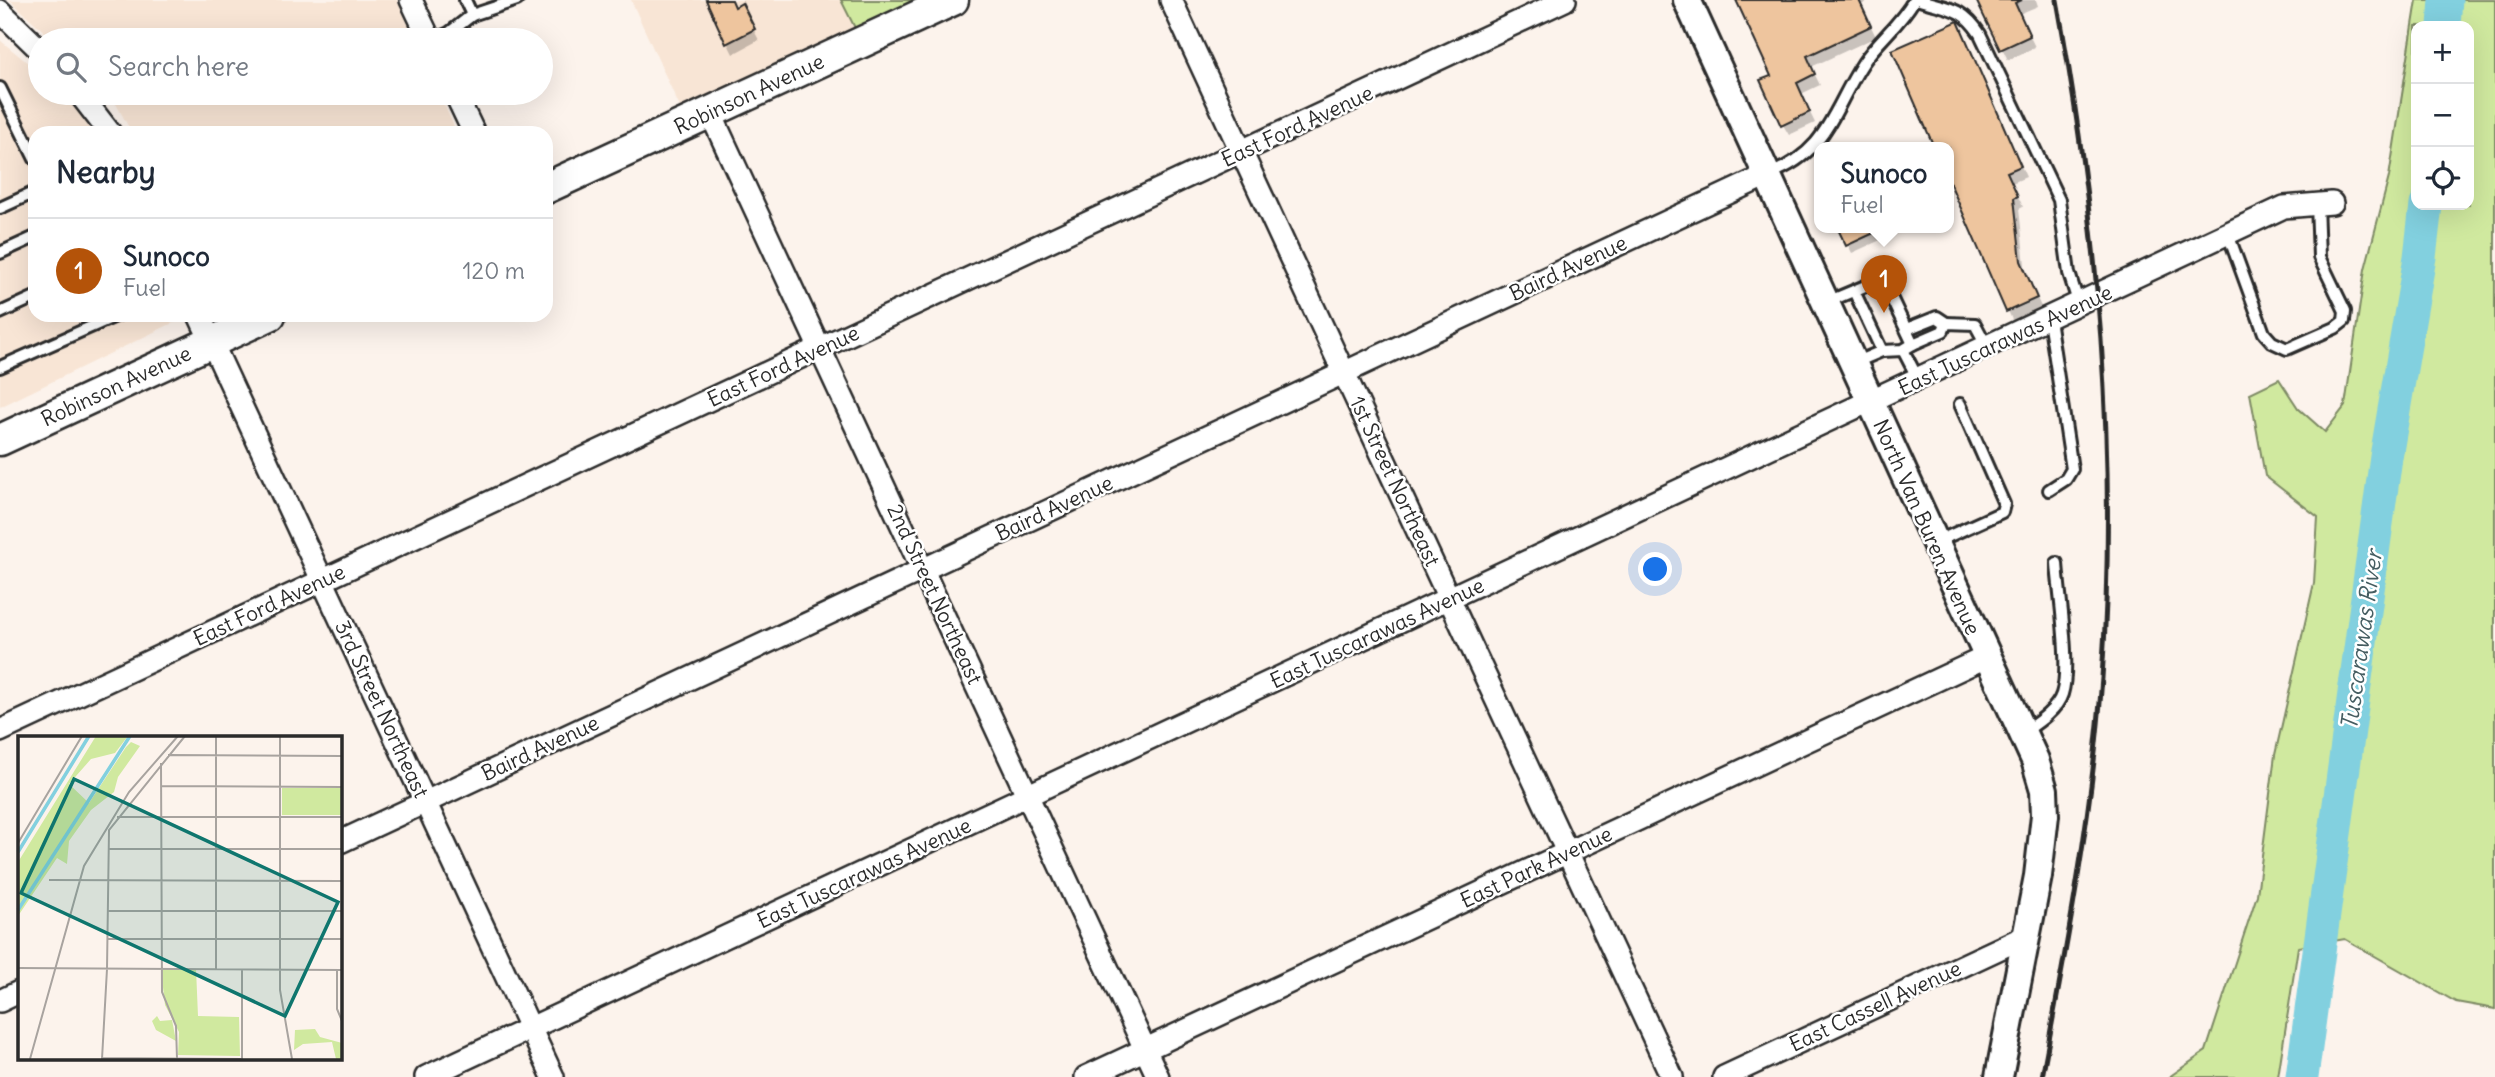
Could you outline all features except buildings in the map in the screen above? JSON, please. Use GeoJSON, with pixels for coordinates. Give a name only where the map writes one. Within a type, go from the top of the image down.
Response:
{"type":"FeatureCollection","features":[{"type":"Feature","properties":{"kind":"main road","name":"Robinson Avenue"},"geometry":{"type":"LineString","coordinates":[[553,185],[953,0]]}},
{"type":"Feature","properties":{"kind":"main road","name":"Robinson Avenue"},"geometry":{"type":"LineString","coordinates":[[0,440],[205,328],[235,322]]}},
{"type":"Feature","properties":{"kind":"street"},"geometry":{"type":"LineString","coordinates":[[411,0],[426,28]]}},
{"type":"Feature","properties":{"kind":"street","name":"1st Street Northeast"},"geometry":{"type":"LineString","coordinates":[[1171,0],[1672,1077]]}},
{"type":"Feature","properties":{"kind":"street","name":"East Ford Avenue"},"geometry":{"type":"LineString","coordinates":[[0,731],[1565,0]]}},
{"type":"Feature","properties":{"kind":"street","name":"North Van Buren Avenue"},"geometry":{"type":"LineString","coordinates":[[1687,0],[1872,402],[1887,444],[2035,760],[2046,805],[2026,936],[1999,1077]]}},
{"type":"Feature","properties":{"kind":"street"},"geometry":{"type":"LineString","coordinates":[[0,11],[28,38]]}},
{"type":"Feature","properties":{"kind":"street"},"geometry":{"type":"LineString","coordinates":[[88,105],[105,126]]}},
{"type":"Feature","properties":{"kind":"street"},"geometry":{"type":"LineString","coordinates":[[461,105],[471,126]]}},
{"type":"Feature","properties":{"kind":"street","name":"2nd Street Northeast"},"geometry":{"type":"LineString","coordinates":[[710,112],[1158,1077]]}},
{"type":"Feature","properties":{"kind":"street","name":"Baird Avenue"},"geometry":{"type":"LineString","coordinates":[[341,842],[1769,174]]}},
{"type":"Feature","properties":{"kind":"street","name":"East Tuscarawas Avenue"},"geometry":{"type":"LineString","coordinates":[[426,1077],[2284,208],[2324,204]]}},
{"type":"Feature","properties":{"kind":"street","name":"3rd Street Northeast"},"geometry":{"type":"LineString","coordinates":[[205,328],[553,1077]]}},
{"type":"Feature","properties":{"kind":"street","name":"East Park Avenue"},"geometry":{"type":"LineString","coordinates":[[1086,1077],[1986,657]]}},
{"type":"Feature","properties":{"kind":"street","name":"East Cassell Avenue"},"geometry":{"type":"LineString","coordinates":[[1724,1077],[2026,936]]}},
{"type":"Feature","properties":{"kind":"street"},"geometry":{"type":"LineString","coordinates":[[0,1001],[18,992]]}},
{"type":"Feature","properties":{"kind":"lane"},"geometry":{"type":"LineString","coordinates":[[465,0],[472,15]]}},
{"type":"Feature","properties":{"kind":"lane"},"geometry":{"type":"LineString","coordinates":[[455,28],[472,15],[517,0]]}},
{"type":"Feature","properties":{"kind":"lane"},"geometry":{"type":"LineString","coordinates":[[1818,142],[1865,60],[1901,22],[1914,0]]}},
{"type":"Feature","properties":{"kind":"lane"},"geometry":{"type":"LineString","coordinates":[[1920,0],[1956,9],[1968,17],[1980,34],[2059,200],[2069,273],[2079,305]]}},
{"type":"Feature","properties":{"kind":"lane"},"geometry":{"type":"LineString","coordinates":[[0,88],[28,145]]}},
{"type":"Feature","properties":{"kind":"lane"},"geometry":{"type":"LineString","coordinates":[[1769,174],[1806,156],[1814,147]]}},
{"type":"Feature","properties":{"kind":"lane"},"geometry":{"type":"LineString","coordinates":[[0,208],[28,195]]}},
{"type":"Feature","properties":{"kind":"lane"},"geometry":{"type":"LineString","coordinates":[[2228,234],[2264,333],[2272,342],[2287,349],[2335,328],[2344,321],[2345,311],[2319,257],[2324,204]]}},
{"type":"Feature","properties":{"kind":"lane"},"geometry":{"type":"LineString","coordinates":[[0,253],[28,240]]}},
{"type":"Feature","properties":{"kind":"lane"},"geometry":{"type":"LineString","coordinates":[[1826,302],[1870,284],[1886,289],[1907,329],[1908,347],[1919,381]]}},
{"type":"Feature","properties":{"kind":"lane"},"geometry":{"type":"LineString","coordinates":[[1854,291],[1882,351]]}},
{"type":"Feature","properties":{"kind":"lane"},"geometry":{"type":"LineString","coordinates":[[0,313],[28,301]]}},
{"type":"Feature","properties":{"kind":"lane"},"geometry":{"type":"LineString","coordinates":[[1907,329],[1937,317],[1945,323],[1975,324],[1988,348]]}},
{"type":"Feature","properties":{"kind":"lane"},"geometry":{"type":"LineString","coordinates":[[2049,319],[2072,469],[2066,479],[2049,490]]}},
{"type":"Feature","properties":{"kind":"lane"},"geometry":{"type":"LineString","coordinates":[[0,367],[102,322]]}},
{"type":"Feature","properties":{"kind":"lane"},"geometry":{"type":"LineString","coordinates":[[1854,363],[1882,351],[1908,347],[1942,331],[1945,323]]}},
{"type":"Feature","properties":{"kind":"lane"},"geometry":{"type":"LineString","coordinates":[[1934,543],[2001,512],[2004,504],[1960,404]]}},
{"type":"Feature","properties":{"kind":"lane"},"geometry":{"type":"LineString","coordinates":[[2021,733],[2041,720],[2062,695],[2064,667],[2057,563]]}},
{"type":"Feature","properties":{"kind":"shaded area"},"geometry":{"type":"Polygon","coordinates":[[[10,0],[397,0],[410,28],[40,28],[10,0]]]}},
{"type":"Feature","properties":{"kind":"shaded area"},"geometry":{"type":"Polygon","coordinates":[[[631,0],[841,0],[862,42],[687,123],[631,0]]]}},
{"type":"Feature","properties":{"kind":"shaded area"},"geometry":{"type":"Polygon","coordinates":[[[0,40],[28,63],[28,105],[76,105],[88,126],[28,126],[28,322],[175,322],[0,407],[0,40]]]}},
{"type":"Feature","properties":{"kind":"shaded area"},"geometry":{"type":"Polygon","coordinates":[[[117,105],[444,105],[454,126],[128,126],[117,105]]]}},
{"type":"Feature","properties":{"kind":"green space"},"geometry":{"type":"Polygon","coordinates":[[[841,0],[953,0],[862,42],[841,0]]]}},
{"type":"Feature","properties":{"kind":"green space"},"geometry":{"type":"Polygon","coordinates":[[[2417,0],[2495,0],[2495,1009],[2456,1002],[2345,939],[2298,947],[2278,1077],[2169,1077],[2206,1051],[2257,895],[2275,755],[2314,583],[2318,517],[2265,476],[2250,393],[2279,379],[2298,408],[2325,432],[2345,406],[2365,269],[2389,177],[2411,38],[2411,210],[2474,210],[2474,21],[2414,21],[2417,0]]]}},
{"type":"Feature","properties":{"kind":"waterway","name":"Tuscarawas River"},"geometry":{"type":"LineString","coordinates":[[2444,21],[2446,0]]}},
{"type":"Feature","properties":{"kind":"waterway","name":"Tuscarawas River"},"geometry":{"type":"LineString","coordinates":[[2302,1077],[2386,457],[2425,210]]}},
{"type":"Feature","properties":{"kind":"railway"},"geometry":{"type":"LineString","coordinates":[[2042,1077],[2092,779],[2102,678],[2106,593],[2106,423],[2101,338],[2084,169],[2057,0]]}},
{"type":"Feature","properties":{"kind":"place","name":"Sunoco"},"geometry":{"type":"Point","coordinates":[1884,313]}}]}
